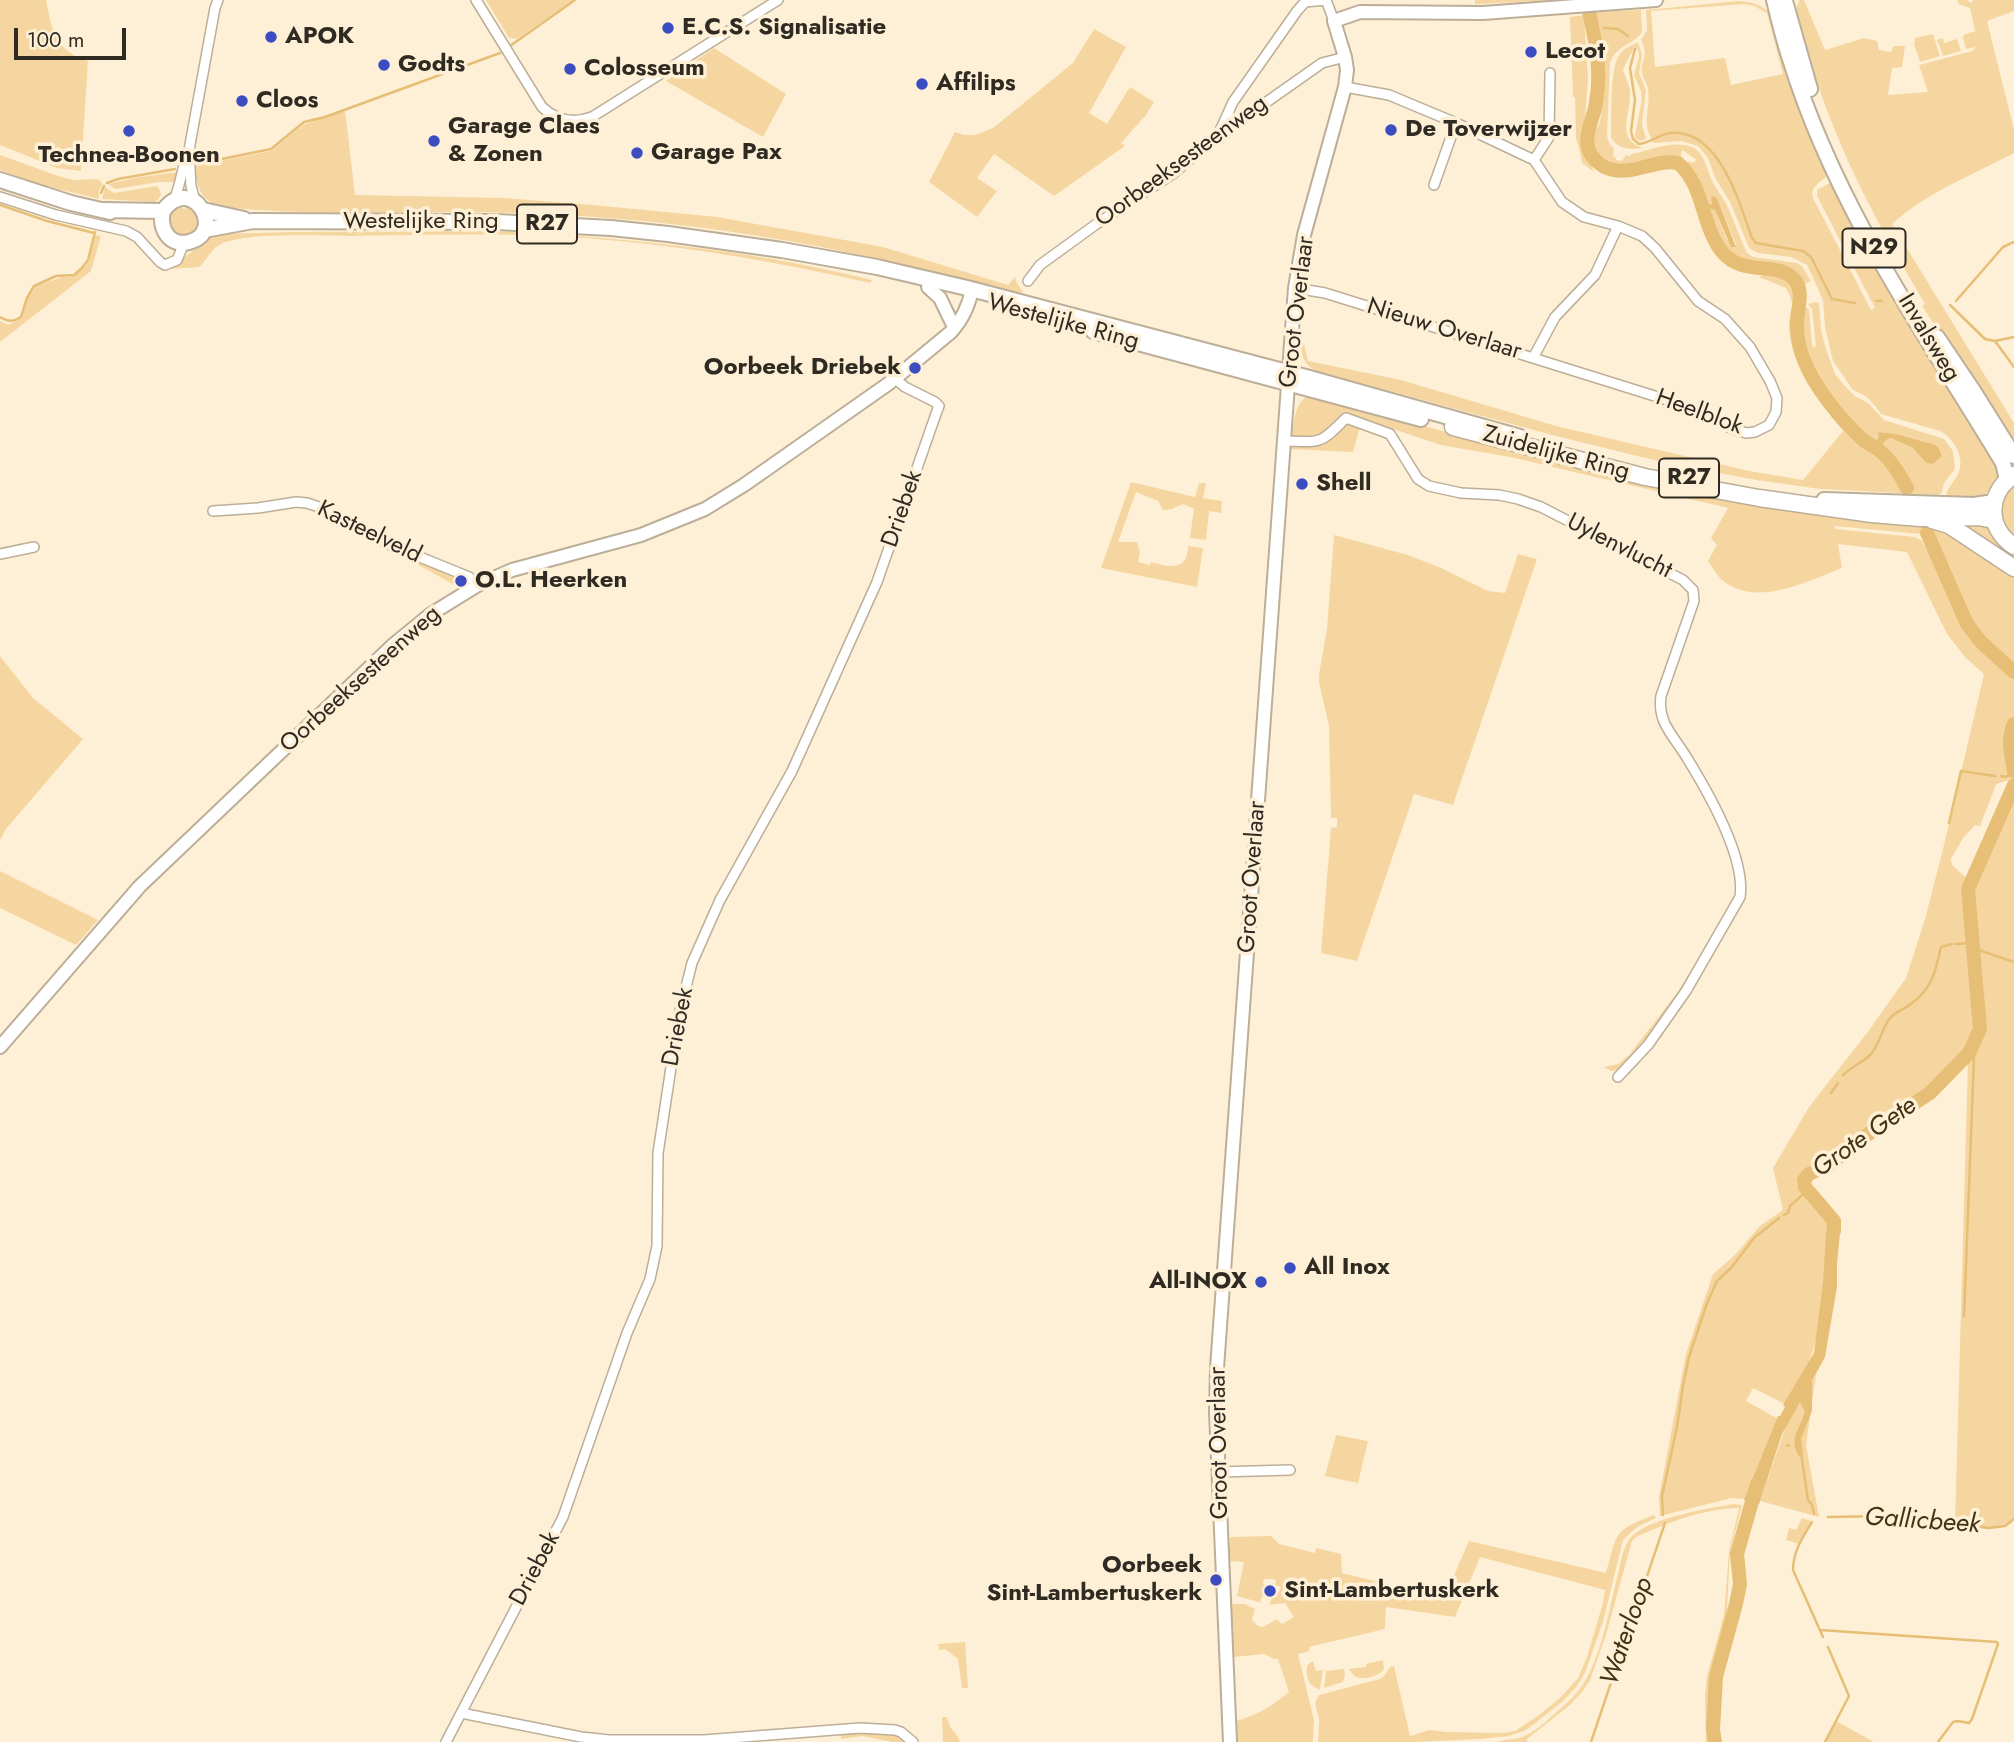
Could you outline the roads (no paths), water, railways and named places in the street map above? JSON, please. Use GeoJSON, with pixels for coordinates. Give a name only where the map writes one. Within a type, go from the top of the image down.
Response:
{"type":"FeatureCollection","features":[{"type":"Feature","properties":{"kind":"highway","name":"Zuidelijke Ring"},"geometry":{"type":"LineString","coordinates":[[1453,427],[1645,477],[1686,485],[1872,514],[1978,517],[1994,520]]}},
{"type":"Feature","properties":{"kind":"highway","name":"Invalsweg"},"geometry":{"type":"LineString","coordinates":[[1994,502],[1997,493],[2010,478]]}},
{"type":"Feature","properties":{"kind":"highway"},"geometry":{"type":"LineString","coordinates":[[1994,502],[1994,520],[2001,535],[2014,546]]}},
{"type":"Feature","properties":{"kind":"highway"},"geometry":{"type":"LineString","coordinates":[[1920,517],[1949,525],[2014,568]]}},
{"type":"Feature","properties":{"kind":"main road","name":"Invalsweg"},"geometry":{"type":"LineString","coordinates":[[1774,0],[1790,62],[1837,177],[1897,289],[2010,478]]}},
{"type":"Feature","properties":{"kind":"main road","name":"Invalsweg"},"geometry":{"type":"LineString","coordinates":[[1784,0],[1808,85],[1844,175],[1904,285],[1975,391],[2014,456]]}},
{"type":"Feature","properties":{"kind":"main road","name":"Westelijke Ring"},"geometry":{"type":"LineString","coordinates":[[0,180],[71,203],[162,226],[170,238],[184,243],[196,239],[204,230],[253,221],[497,222],[668,234],[782,250],[877,267],[1289,378]]}},
{"type":"Feature","properties":{"kind":"main road","name":"Westelijke Ring"},"geometry":{"type":"LineString","coordinates":[[103,210],[168,205],[183,198],[253,221]]}},
{"type":"Feature","properties":{"kind":"main road"},"geometry":{"type":"LineString","coordinates":[[162,226],[168,205]]}},
{"type":"Feature","properties":{"kind":"main road"},"geometry":{"type":"LineString","coordinates":[[199,205],[206,222],[204,230]]}},
{"type":"Feature","properties":{"kind":"main road","name":"Westelijke Ring"},"geometry":{"type":"LineString","coordinates":[[838,261],[928,287],[968,293]]}},
{"type":"Feature","properties":{"kind":"main road","name":"Zuidelijke Ring"},"geometry":{"type":"LineString","coordinates":[[1289,378],[1453,427]]}},
{"type":"Feature","properties":{"kind":"main road","name":"Zuidelijke Ring"},"geometry":{"type":"LineString","coordinates":[[1289,378],[1577,452],[1714,483],[1843,502],[1974,505],[1994,502]]}},
{"type":"Feature","properties":{"kind":"street"},"geometry":{"type":"LineString","coordinates":[[168,205],[181,185],[183,164],[189,149],[218,0]]}},
{"type":"Feature","properties":{"kind":"street"},"geometry":{"type":"LineString","coordinates":[[476,0],[542,107],[557,118],[579,122],[592,117],[778,0]]}},
{"type":"Feature","properties":{"kind":"street"},"geometry":{"type":"LineString","coordinates":[[1217,137],[1233,102],[1303,1],[1326,0],[1334,21],[1360,12],[1483,13],[1657,0]]}},
{"type":"Feature","properties":{"kind":"street","name":"Groot Overlaar"},"geometry":{"type":"LineString","coordinates":[[1230,1742],[1216,1412],[1219,1341],[1295,288],[1304,234],[1345,87],[1347,71],[1334,21]]}},
{"type":"Feature","properties":{"kind":"street","name":"Oorbeeksesteenweg"},"geometry":{"type":"LineString","coordinates":[[1028,281],[1040,265],[1174,173],[1217,137],[1322,62],[1345,57]]}},
{"type":"Feature","properties":{"kind":"street"},"geometry":{"type":"LineString","coordinates":[[1534,160],[1549,137],[1550,73]]}},
{"type":"Feature","properties":{"kind":"street"},"geometry":{"type":"LineString","coordinates":[[1345,87],[1389,95],[1534,160],[1562,202],[1584,217],[1618,226]]}},
{"type":"Feature","properties":{"kind":"street"},"geometry":{"type":"LineString","coordinates":[[1434,186],[1456,124]]}},
{"type":"Feature","properties":{"kind":"street"},"geometry":{"type":"LineString","coordinates":[[189,149],[191,186],[199,205]]}},
{"type":"Feature","properties":{"kind":"street"},"geometry":{"type":"LineString","coordinates":[[0,197],[56,215],[132,233],[165,265],[177,260],[184,243]]}},
{"type":"Feature","properties":{"kind":"street","name":"Nieuw Overlaar"},"geometry":{"type":"LineString","coordinates":[[1295,288],[1325,293],[1533,358],[1555,317],[1595,275],[1618,226]]}},
{"type":"Feature","properties":{"kind":"street","name":"Heelblok"},"geometry":{"type":"LineString","coordinates":[[1533,358],[1677,403],[1746,433],[1769,425],[1776,412],[1777,398],[1751,347],[1725,318],[1698,301],[1642,236],[1618,226]]}},
{"type":"Feature","properties":{"kind":"street"},"geometry":{"type":"LineString","coordinates":[[928,287],[940,298],[952,323]]}},
{"type":"Feature","properties":{"kind":"street","name":"Oorbeeksesteenweg"},"geometry":{"type":"LineString","coordinates":[[943,337],[968,293]]}},
{"type":"Feature","properties":{"kind":"street","name":"Oorbeeksesteenweg"},"geometry":{"type":"LineString","coordinates":[[0,1048],[119,907],[410,631],[449,601],[478,585],[533,564],[649,533],[705,509],[744,485],[894,378],[958,325],[968,293]]}},
{"type":"Feature","properties":{"kind":"street","name":"Driebek"},"geometry":{"type":"LineString","coordinates":[[461,1713],[563,1517],[627,1333],[650,1279],[657,1246],[658,1153],[679,1014],[692,963],[720,900],[792,771],[872,594],[939,405],[894,378]]}},
{"type":"Feature","properties":{"kind":"street","name":"Uylenvlucht"},"geometry":{"type":"LineString","coordinates":[[1285,441],[1322,440],[1346,418],[1390,434],[1418,478],[1429,486],[1461,493],[1508,497],[1541,507],[1683,580],[1693,590],[1694,601],[1659,708],[1665,724],[1706,789],[1722,824],[1742,886],[1740,897],[1686,991],[1648,1045],[1618,1077]]}},
{"type":"Feature","properties":{"kind":"street","name":"Kasteelveld"},"geometry":{"type":"LineString","coordinates":[[213,511],[307,503],[383,542],[470,577],[478,585]]}},
{"type":"Feature","properties":{"kind":"street"},"geometry":{"type":"LineString","coordinates":[[0,554],[34,547]]}},
{"type":"Feature","properties":{"kind":"street"},"geometry":{"type":"LineString","coordinates":[[1219,1472],[1290,1470]]}},
{"type":"Feature","properties":{"kind":"street"},"geometry":{"type":"LineString","coordinates":[[446,1742],[461,1713],[609,1740],[704,1740],[860,1728],[895,1730],[913,1742]]}},
{"type":"Feature","properties":{"kind":"waterway"},"geometry":{"type":"LineString","coordinates":[[510,46],[575,0]]}},
{"type":"Feature","properties":{"kind":"waterway","name":"Grote Gete"},"geometry":{"type":"LineString","coordinates":[[1588,0],[1598,76],[1596,103],[1587,140],[1591,154],[1603,166],[1622,171],[1662,163],[1678,163],[1693,183],[1710,231],[1723,253],[1740,264],[1777,270],[1792,277],[1800,293],[1798,338],[1814,381],[1828,402],[1853,430],[1888,459],[1907,488]]}},
{"type":"Feature","properties":{"kind":"waterway"},"geometry":{"type":"LineString","coordinates":[[1604,28],[1618,29],[1628,36]]}},
{"type":"Feature","properties":{"kind":"waterway","name":"Grote Gete"},"geometry":{"type":"LineString","coordinates":[[1592,31],[1597,29]]}},
{"type":"Feature","properties":{"kind":"waterway"},"geometry":{"type":"LineString","coordinates":[[1635,49],[1630,68],[1635,100],[1631,131],[1633,139],[1639,144],[1670,133],[1687,135],[1702,142],[1724,170],[1756,243],[1803,251],[1811,257],[1832,299],[1855,303]]}},
{"type":"Feature","properties":{"kind":"waterway"},"geometry":{"type":"LineString","coordinates":[[202,163],[271,149],[304,122],[325,117],[500,53]]}},
{"type":"Feature","properties":{"kind":"waterway"},"geometry":{"type":"LineString","coordinates":[[107,183],[175,169]]}},
{"type":"Feature","properties":{"kind":"waterway"},"geometry":{"type":"LineString","coordinates":[[101,193],[104,186]]}},
{"type":"Feature","properties":{"kind":"waterway"},"geometry":{"type":"LineString","coordinates":[[0,205],[94,233]]}},
{"type":"Feature","properties":{"kind":"waterway"},"geometry":{"type":"LineString","coordinates":[[0,317],[16,320],[21,317],[34,286],[56,276],[74,275],[82,268],[88,260],[95,232]]}},
{"type":"Feature","properties":{"kind":"waterway"},"geometry":{"type":"LineString","coordinates":[[1956,301],[2003,247],[2014,242]]}},
{"type":"Feature","properties":{"kind":"waterway"},"geometry":{"type":"LineString","coordinates":[[1876,301],[1882,301]]}},
{"type":"Feature","properties":{"kind":"waterway"},"geometry":{"type":"LineString","coordinates":[[1950,305],[1985,339],[1995,341],[2014,367]]}},
{"type":"Feature","properties":{"kind":"waterway"},"geometry":{"type":"LineString","coordinates":[[1995,341],[2014,337]]}},
{"type":"Feature","properties":{"kind":"waterway","name":"Grote Gete"},"geometry":{"type":"LineString","coordinates":[[1927,533],[1967,624],[1981,642],[2014,672]]}},
{"type":"Feature","properties":{"kind":"waterway","name":"Grote Gete"},"geometry":{"type":"LineString","coordinates":[[2014,724],[2010,741],[2014,772]]}},
{"type":"Feature","properties":{"kind":"waterway"},"geometry":{"type":"LineString","coordinates":[[1949,823],[1961,771],[1995,776]]}},
{"type":"Feature","properties":{"kind":"waterway"},"geometry":{"type":"LineString","coordinates":[[2001,776],[2014,774]]}},
{"type":"Feature","properties":{"kind":"waterway","name":"Grote Gete"},"geometry":{"type":"LineString","coordinates":[[1834,1231],[1834,1221],[1805,1187],[1804,1180],[1930,1093],[1969,1053],[1980,1029],[1968,889],[2014,785]]}},
{"type":"Feature","properties":{"kind":"waterway"},"geometry":{"type":"LineString","coordinates":[[1956,944],[1973,943]]}},
{"type":"Feature","properties":{"kind":"waterway"},"geometry":{"type":"LineString","coordinates":[[1843,1075],[1873,1052],[1890,1018],[1924,992],[1935,971],[1941,947],[1952,944]]}},
{"type":"Feature","properties":{"kind":"waterway"},"geometry":{"type":"LineString","coordinates":[[1973,948],[2014,962]]}},
{"type":"Feature","properties":{"kind":"waterway"},"geometry":{"type":"LineString","coordinates":[[1964,1316],[1974,1058],[1969,1053]]}},
{"type":"Feature","properties":{"kind":"waterway"},"geometry":{"type":"LineString","coordinates":[[1831,1093],[1838,1083]]}},
{"type":"Feature","properties":{"kind":"waterway"},"geometry":{"type":"LineString","coordinates":[[1784,1215],[1808,1190]]}},
{"type":"Feature","properties":{"kind":"waterway"},"geometry":{"type":"LineString","coordinates":[[1663,1515],[1662,1496],[1689,1357],[1707,1303],[1717,1281],[1731,1268],[1754,1238],[1779,1218]]}},
{"type":"Feature","properties":{"kind":"waterway","name":"Gallicbeek"},"geometry":{"type":"LineString","coordinates":[[1801,1453],[1808,1500],[1814,1514]]}},
{"type":"Feature","properties":{"kind":"waterway","name":"Grote Gete"},"geometry":{"type":"LineString","coordinates":[[1715,1742],[1713,1730],[1716,1677],[1740,1584],[1737,1554],[1757,1484]]}},
{"type":"Feature","properties":{"kind":"waterway","name":"Gallicbeek"},"geometry":{"type":"LineString","coordinates":[[1828,1517],[1890,1516],[1989,1528],[2005,1526],[2014,1519]]}},
{"type":"Feature","properties":{"kind":"waterway"},"geometry":{"type":"LineString","coordinates":[[1812,1522],[1797,1550],[1793,1570],[1823,1637]]}},
{"type":"Feature","properties":{"kind":"waterway","name":"Waterloop"},"geometry":{"type":"LineString","coordinates":[[1591,1742],[1665,1523]]}},
{"type":"Feature","properties":{"kind":"waterway"},"geometry":{"type":"LineString","coordinates":[[1820,1630],[1997,1642],[1972,1719],[1969,1723],[1953,1722],[1938,1742]]}},
{"type":"Feature","properties":{"kind":"waterway"},"geometry":{"type":"LineString","coordinates":[[1825,1742],[1849,1696],[1828,1647]]}},
{"type":"Feature","properties":{"kind":"place","name":"E.C.S. Signalisatie"},"geometry":{"type":"Point","coordinates":[668,28]}},
{"type":"Feature","properties":{"kind":"place","name":"APOK"},"geometry":{"type":"Point","coordinates":[271,37]}},
{"type":"Feature","properties":{"kind":"place","name":"Lecot"},"geometry":{"type":"Point","coordinates":[1531,52]}},
{"type":"Feature","properties":{"kind":"place","name":"Godts"},"geometry":{"type":"Point","coordinates":[384,65]}},
{"type":"Feature","properties":{"kind":"place","name":"Colosseum"},"geometry":{"type":"Point","coordinates":[570,69]}},
{"type":"Feature","properties":{"kind":"place","name":"Affilips"},"geometry":{"type":"Point","coordinates":[922,84]}},
{"type":"Feature","properties":{"kind":"place","name":"Cloos"},"geometry":{"type":"Point","coordinates":[242,101]}},
{"type":"Feature","properties":{"kind":"place","name":"De Toverwijzer"},"geometry":{"type":"Point","coordinates":[1391,130]}},
{"type":"Feature","properties":{"kind":"place","name":"Technea-Boonen"},"geometry":{"type":"Point","coordinates":[129,131]}},
{"type":"Feature","properties":{"kind":"place","name":"Garage Claes & Zonen"},"geometry":{"type":"Point","coordinates":[434,141]}},
{"type":"Feature","properties":{"kind":"place","name":"Garage Pax"},"geometry":{"type":"Point","coordinates":[637,153]}},
{"type":"Feature","properties":{"kind":"place","name":"Oorbeek Driebek"},"geometry":{"type":"Point","coordinates":[915,368]}},
{"type":"Feature","properties":{"kind":"place","name":"Shell"},"geometry":{"type":"Point","coordinates":[1302,484]}},
{"type":"Feature","properties":{"kind":"place","name":"O.L. Heerken"},"geometry":{"type":"Point","coordinates":[461,581]}},
{"type":"Feature","properties":{"kind":"place","name":"All Inox"},"geometry":{"type":"Point","coordinates":[1290,1268]}},
{"type":"Feature","properties":{"kind":"place","name":"All-INOX"},"geometry":{"type":"Point","coordinates":[1261,1282]}},
{"type":"Feature","properties":{"kind":"place","name":"Oorbeek Sint-Lambertuskerk"},"geometry":{"type":"Point","coordinates":[1216,1580]}},
{"type":"Feature","properties":{"kind":"place","name":"Sint-Lambertuskerk"},"geometry":{"type":"Point","coordinates":[1270,1591]}}]}
